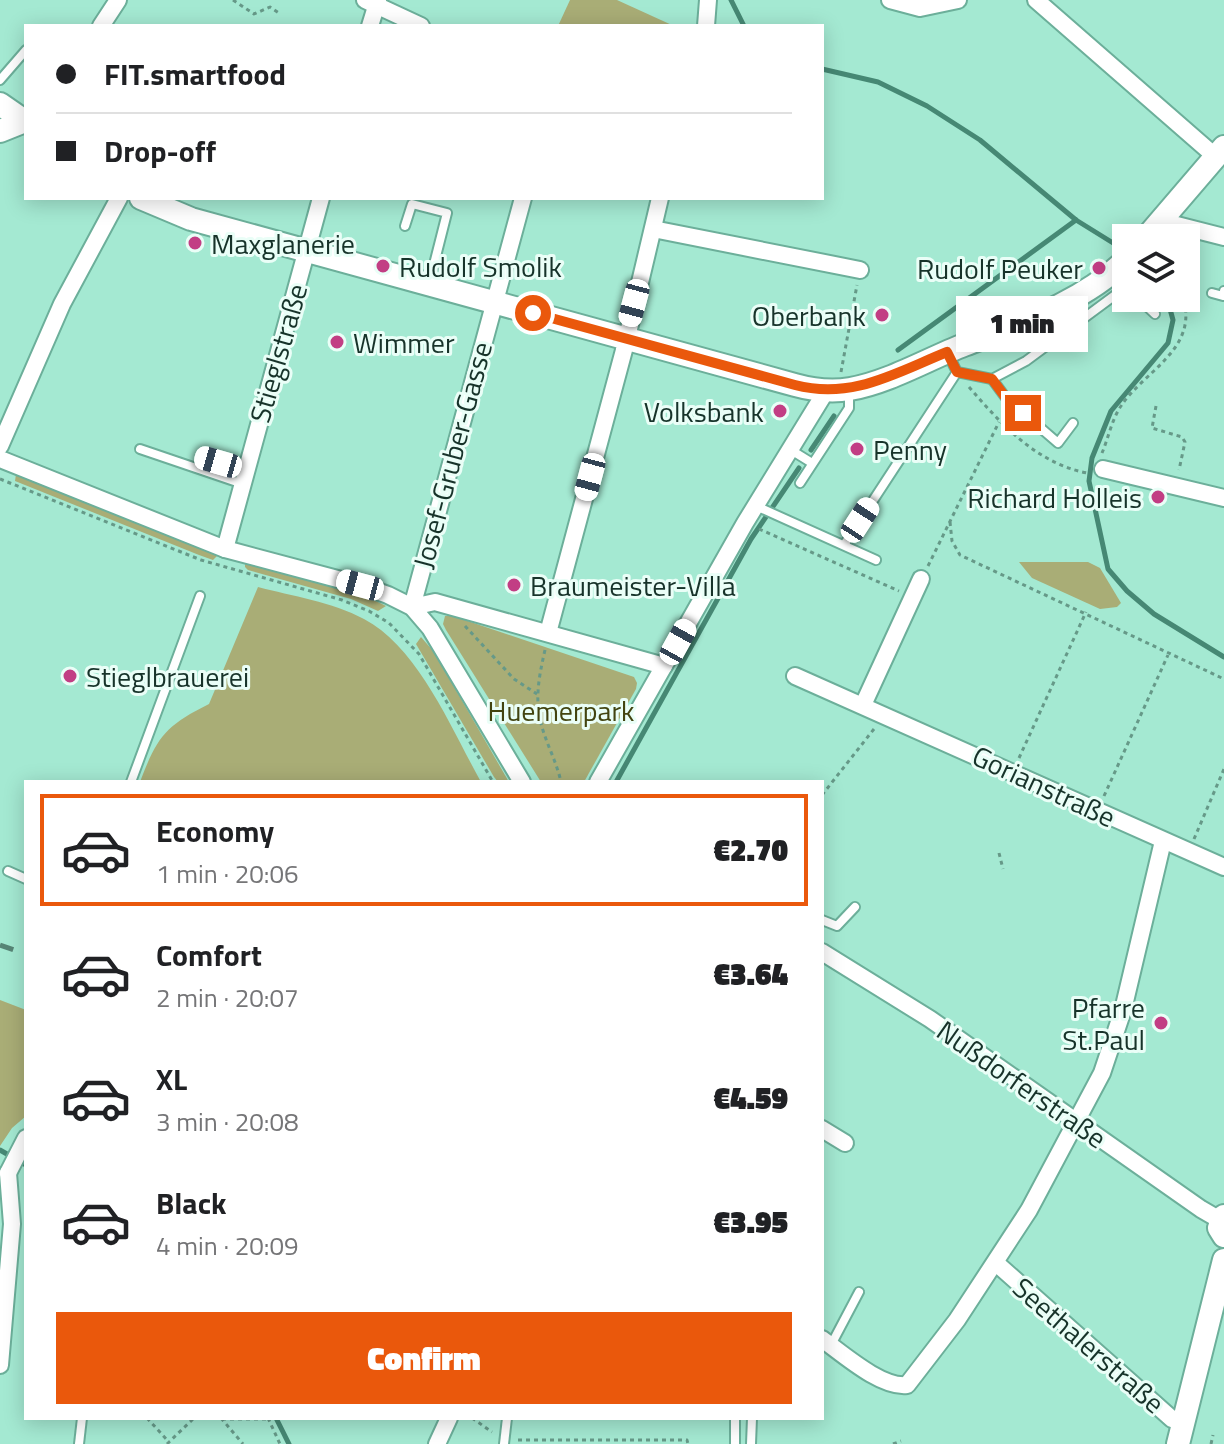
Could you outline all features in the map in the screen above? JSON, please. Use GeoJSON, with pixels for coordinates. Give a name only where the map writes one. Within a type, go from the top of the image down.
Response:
{"type":"FeatureCollection","features":[{"type":"Feature","properties":{"kind":"street"},"geometry":{"type":"LineString","coordinates":[[102,24],[118,0]]}},
{"type":"Feature","properties":{"kind":"street"},"geometry":{"type":"LineString","coordinates":[[706,24],[708,0]]}},
{"type":"Feature","properties":{"kind":"street"},"geometry":{"type":"LineString","coordinates":[[890,0],[920,8],[958,0]]}},
{"type":"Feature","properties":{"kind":"street"},"geometry":{"type":"LineString","coordinates":[[1036,0],[1220,152],[1158,224]]}},
{"type":"Feature","properties":{"kind":"street"},"geometry":{"type":"LineString","coordinates":[[370,24],[373,2],[417,24]]}},
{"type":"Feature","properties":{"kind":"street"},"geometry":{"type":"LineString","coordinates":[[0,104],[24,120]]}},
{"type":"Feature","properties":{"kind":"street"},"geometry":{"type":"LineString","coordinates":[[0,131],[24,122]]}},
{"type":"Feature","properties":{"kind":"street"},"geometry":{"type":"LineString","coordinates":[[0,446],[62,304],[118,200]]}},
{"type":"Feature","properties":{"kind":"street"},"geometry":{"type":"LineString","coordinates":[[148,200],[307,251],[795,385],[839,386],[952,362],[1005,330],[1067,301],[1112,270]]}},
{"type":"Feature","properties":{"kind":"street","name":"Stieglstraße"},"geometry":{"type":"LineString","coordinates":[[225,549],[320,200]]}},
{"type":"Feature","properties":{"kind":"street","name":"Josef-Gruber-Gasse"},"geometry":{"type":"LineString","coordinates":[[412,607],[522,200]]}},
{"type":"Feature","properties":{"kind":"street"},"geometry":{"type":"LineString","coordinates":[[547,640],[660,200]]}},
{"type":"Feature","properties":{"kind":"street"},"geometry":{"type":"LineString","coordinates":[[1161,221],[1224,237]]}},
{"type":"Feature","properties":{"kind":"street"},"geometry":{"type":"LineString","coordinates":[[653,229],[860,270]]}},
{"type":"Feature","properties":{"kind":"street"},"geometry":{"type":"LineString","coordinates":[[599,780],[664,666],[765,510],[791,450],[839,386]]}},
{"type":"Feature","properties":{"kind":"street"},"geometry":{"type":"LineString","coordinates":[[0,459],[225,549],[360,585],[412,607],[430,628],[521,780]]}},
{"type":"Feature","properties":{"kind":"street"},"geometry":{"type":"LineString","coordinates":[[1103,469],[1224,498]]}},
{"type":"Feature","properties":{"kind":"street"},"geometry":{"type":"LineString","coordinates":[[863,705],[921,579]]}},
{"type":"Feature","properties":{"kind":"street"},"geometry":{"type":"LineString","coordinates":[[412,607],[435,602],[547,640],[664,666]]}},
{"type":"Feature","properties":{"kind":"street","name":"Gorianstraße"},"geometry":{"type":"LineString","coordinates":[[795,676],[1224,867]]}},
{"type":"Feature","properties":{"kind":"street"},"geometry":{"type":"LineString","coordinates":[[826,1342],[884,1382],[907,1385],[996,1263],[1032,1206],[1102,1073],[1123,1010],[1163,841]]}},
{"type":"Feature","properties":{"kind":"street","name":"Nußdorferstraße"},"geometry":{"type":"LineString","coordinates":[[824,953],[930,1019],[1078,1123],[1146,1176],[1223,1224]]}},
{"type":"Feature","properties":{"kind":"street"},"geometry":{"type":"LineString","coordinates":[[824,1130],[845,1143]]}},
{"type":"Feature","properties":{"kind":"street"},"geometry":{"type":"LineString","coordinates":[[0,1365],[12,1224],[12,1191],[6,1169],[24,1142]]}},
{"type":"Feature","properties":{"kind":"street"},"geometry":{"type":"LineString","coordinates":[[1181,1434],[1220,1292],[1224,1260]]}},
{"type":"Feature","properties":{"kind":"street","name":"Seethalerstraße"},"geometry":{"type":"LineString","coordinates":[[996,1263],[1172,1419],[1181,1434]]}},
{"type":"Feature","properties":{"kind":"street"},"geometry":{"type":"LineString","coordinates":[[437,1444],[448,1420]]}},
{"type":"Feature","properties":{"kind":"lane"},"geometry":{"type":"LineString","coordinates":[[0,80],[24,52]]}},
{"type":"Feature","properties":{"kind":"lane"},"geometry":{"type":"LineString","coordinates":[[405,226],[412,204],[447,213],[429,285]]}},
{"type":"Feature","properties":{"kind":"lane"},"geometry":{"type":"LineString","coordinates":[[1212,293],[1223,296],[1224,291]]}},
{"type":"Feature","properties":{"kind":"lane"},"geometry":{"type":"LineString","coordinates":[[992,379],[1026,361],[1112,297]]}},
{"type":"Feature","properties":{"kind":"lane"},"geometry":{"type":"LineString","coordinates":[[844,545],[952,362],[992,379],[1006,398],[1058,443],[1073,423]]}},
{"type":"Feature","properties":{"kind":"lane"},"geometry":{"type":"LineString","coordinates":[[800,483],[849,408],[839,386]]}},
{"type":"Feature","properties":{"kind":"lane"},"geometry":{"type":"LineString","coordinates":[[140,449],[245,477]]}},
{"type":"Feature","properties":{"kind":"lane"},"geometry":{"type":"LineString","coordinates":[[791,450],[812,463]]}},
{"type":"Feature","properties":{"kind":"lane"},"geometry":{"type":"LineString","coordinates":[[201,457],[245,477]]}},
{"type":"Feature","properties":{"kind":"lane"},"geometry":{"type":"LineString","coordinates":[[765,510],[876,560]]}},
{"type":"Feature","properties":{"kind":"lane"},"geometry":{"type":"LineString","coordinates":[[132,780],[200,596]]}},
{"type":"Feature","properties":{"kind":"lane"},"geometry":{"type":"LineString","coordinates":[[8,871],[24,878]]}},
{"type":"Feature","properties":{"kind":"lane"},"geometry":{"type":"LineString","coordinates":[[824,921],[837,926],[855,907]]}},
{"type":"Feature","properties":{"kind":"lane"},"geometry":{"type":"LineString","coordinates":[[826,1342],[859,1292]]}},
{"type":"Feature","properties":{"kind":"lane"},"geometry":{"type":"LineString","coordinates":[[79,1444],[82,1420]]}},
{"type":"Feature","properties":{"kind":"lane"},"geometry":{"type":"LineString","coordinates":[[504,1442],[507,1420]]}},
{"type":"Feature","properties":{"kind":"lane"},"geometry":{"type":"LineString","coordinates":[[735,1420],[735,1443],[751,1443],[752,1420]]}},
{"type":"Feature","properties":{"kind":"path"},"geometry":{"type":"LineString","coordinates":[[233,0],[254,14],[270,7],[279,13]]}},
{"type":"Feature","properties":{"kind":"path"},"geometry":{"type":"LineString","coordinates":[[839,386],[860,270]]}},
{"type":"Feature","properties":{"kind":"path"},"geometry":{"type":"LineString","coordinates":[[1103,469],[1101,455],[1120,407],[1176,348],[1185,327],[1187,312]]}},
{"type":"Feature","properties":{"kind":"path"},"geometry":{"type":"LineString","coordinates":[[952,362],[999,422],[1036,451],[1082,472]]}},
{"type":"Feature","properties":{"kind":"path"},"geometry":{"type":"LineString","coordinates":[[1156,406],[1152,428],[1182,437],[1185,442],[1177,477]]}},
{"type":"Feature","properties":{"kind":"path"},"geometry":{"type":"LineString","coordinates":[[921,579],[999,422]]}},
{"type":"Feature","properties":{"kind":"path"},"geometry":{"type":"LineString","coordinates":[[0,479],[201,560],[342,600],[382,618],[419,654],[492,780]]}},
{"type":"Feature","properties":{"kind":"path"},"geometry":{"type":"LineString","coordinates":[[950,522],[952,541],[960,555],[1224,679]]}},
{"type":"Feature","properties":{"kind":"path"},"geometry":{"type":"LineString","coordinates":[[761,530],[913,597]]}},
{"type":"Feature","properties":{"kind":"path"},"geometry":{"type":"LineString","coordinates":[[382,618],[387,609]]}},
{"type":"Feature","properties":{"kind":"path"},"geometry":{"type":"LineString","coordinates":[[1013,772],[1086,612]]}},
{"type":"Feature","properties":{"kind":"path"},"geometry":{"type":"LineString","coordinates":[[464,625],[514,679],[537,694]]}},
{"type":"Feature","properties":{"kind":"path"},"geometry":{"type":"LineString","coordinates":[[547,640],[537,694],[541,725],[560,780]]}},
{"type":"Feature","properties":{"kind":"path"},"geometry":{"type":"LineString","coordinates":[[1098,810],[1168,655]]}},
{"type":"Feature","properties":{"kind":"path"},"geometry":{"type":"LineString","coordinates":[[824,792],[886,715]]}},
{"type":"Feature","properties":{"kind":"path"},"geometry":{"type":"LineString","coordinates":[[1188,851],[1224,769]]}},
{"type":"Feature","properties":{"kind":"path"},"geometry":{"type":"LineString","coordinates":[[999,853],[1003,869]]}},
{"type":"Feature","properties":{"kind":"path"},"geometry":{"type":"LineString","coordinates":[[149,1420],[168,1443],[192,1420]]}},
{"type":"Feature","properties":{"kind":"path"},"geometry":{"type":"LineString","coordinates":[[224,1420],[243,1444]]}},
{"type":"Feature","properties":{"kind":"path"},"geometry":{"type":"LineString","coordinates":[[268,1420],[280,1444]]}},
{"type":"Feature","properties":{"kind":"path"},"geometry":{"type":"LineString","coordinates":[[475,1420],[504,1442],[687,1440],[688,1444]]}},
{"type":"Feature","properties":{"kind":"path"},"geometry":{"type":"LineString","coordinates":[[1211,1444],[1213,1435]]}},
{"type":"Feature","properties":{"kind":"path"},"geometry":{"type":"LineString","coordinates":[[893,1444],[901,1441]]}},
{"type":"Feature","properties":{"kind":"green space"},"geometry":{"type":"Polygon","coordinates":[[[570,0],[617,0],[670,24],[559,24],[570,0]]]}},
{"type":"Feature","properties":{"kind":"green space"},"geometry":{"type":"Polygon","coordinates":[[[16,474],[220,553],[213,560],[199,555],[15,481],[16,474]]]}},
{"type":"Feature","properties":{"kind":"green space"},"geometry":{"type":"Polygon","coordinates":[[[245,560],[354,590],[386,606],[378,611],[351,599],[248,570],[245,560]]]}},
{"type":"Feature","properties":{"kind":"green space"},"geometry":{"type":"Polygon","coordinates":[[[1019,562],[1088,562],[1100,568],[1121,603],[1117,607],[1100,609],[1032,578],[1019,562]]]}},
{"type":"Feature","properties":{"kind":"green space"},"geometry":{"type":"Polygon","coordinates":[[[258,587],[312,600],[364,619],[401,649],[432,692],[480,780],[141,780],[164,734],[182,719],[209,704],[258,587]]]}},
{"type":"Feature","properties":{"kind":"green space","name":"Huemerpark"},"geometry":{"type":"Polygon","coordinates":[[[445,616],[453,616],[634,677],[636,689],[585,780],[540,780],[443,624],[445,616]]]}},
{"type":"Feature","properties":{"kind":"green space"},"geometry":{"type":"Polygon","coordinates":[[[421,637],[434,652],[508,780],[496,780],[494,777],[416,644],[421,637]]]}},
{"type":"Feature","properties":{"kind":"green space"},"geometry":{"type":"Polygon","coordinates":[[[0,1000],[24,1009],[24,1118],[12,1128],[0,1146],[0,1000]]]}},
{"type":"Feature","properties":{"kind":"waterway"},"geometry":{"type":"LineString","coordinates":[[731,0],[743,24]]}},
{"type":"Feature","properties":{"kind":"waterway"},"geometry":{"type":"LineString","coordinates":[[824,69],[878,82],[927,106],[980,140],[1076,220],[1112,242]]}},
{"type":"Feature","properties":{"kind":"waterway"},"geometry":{"type":"LineString","coordinates":[[898,350],[1076,220]]}},
{"type":"Feature","properties":{"kind":"waterway"},"geometry":{"type":"LineString","coordinates":[[1171,312],[1173,320],[1168,343],[1111,411],[1092,458],[1089,481],[1108,569],[1127,591],[1154,614],[1224,657]]}},
{"type":"Feature","properties":{"kind":"waterway"},"geometry":{"type":"LineString","coordinates":[[811,450],[834,416]]}},
{"type":"Feature","properties":{"kind":"waterway"},"geometry":{"type":"LineString","coordinates":[[617,780],[751,539],[799,468]]}},
{"type":"Feature","properties":{"kind":"waterway"},"geometry":{"type":"LineString","coordinates":[[0,1150],[24,1164]]}},
{"type":"Feature","properties":{"kind":"waterway"},"geometry":{"type":"LineString","coordinates":[[277,1420],[289,1444]]}},
{"type":"Feature","properties":{"kind":"railway"},"geometry":{"type":"LineString","coordinates":[[0,945],[24,953]]}},
{"type":"Feature","properties":{"kind":"place","name":"Maxglanerie"},"geometry":{"type":"Point","coordinates":[195,243]}},
{"type":"Feature","properties":{"kind":"place","name":"Rudolf Smolik"},"geometry":{"type":"Point","coordinates":[383,266]}},
{"type":"Feature","properties":{"kind":"place","name":"Rudolf Peuker"},"geometry":{"type":"Point","coordinates":[1099,268]}},
{"type":"Feature","properties":{"kind":"place","name":"Oberbank"},"geometry":{"type":"Point","coordinates":[882,315]}},
{"type":"Feature","properties":{"kind":"place","name":"Wimmer"},"geometry":{"type":"Point","coordinates":[337,342]}},
{"type":"Feature","properties":{"kind":"place","name":"Volksbank"},"geometry":{"type":"Point","coordinates":[780,411]}},
{"type":"Feature","properties":{"kind":"place","name":"Penny"},"geometry":{"type":"Point","coordinates":[857,449]}},
{"type":"Feature","properties":{"kind":"place","name":"Richard Holleis"},"geometry":{"type":"Point","coordinates":[1158,497]}},
{"type":"Feature","properties":{"kind":"place","name":"Braumeister-Villa"},"geometry":{"type":"Point","coordinates":[514,585]}},
{"type":"Feature","properties":{"kind":"place","name":"Stieglbrauerei"},"geometry":{"type":"Point","coordinates":[70,676]}},
{"type":"Feature","properties":{"kind":"place","name":"Pfarre St.Paul"},"geometry":{"type":"Point","coordinates":[1161,1023]}},
{"type":"Feature","properties":{"kind":"route"},"geometry":{"type":"LineString","coordinates":[[533,313],[826,391],[861,387],[947,352],[957,372],[992,379],[1006,398],[1023,413]]}}]}
